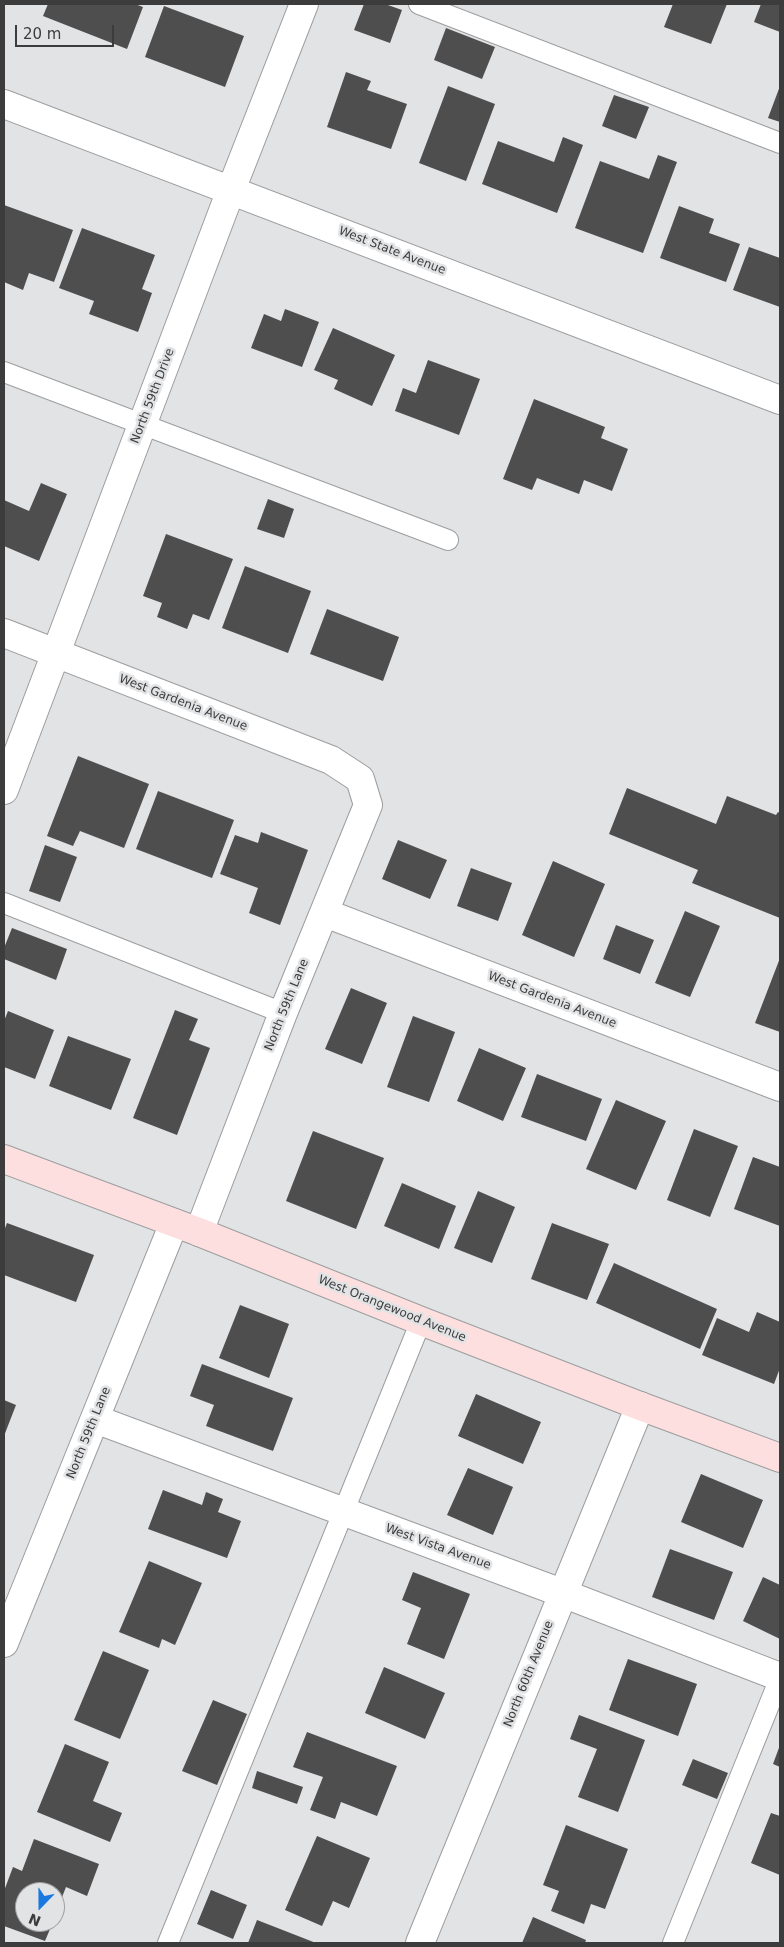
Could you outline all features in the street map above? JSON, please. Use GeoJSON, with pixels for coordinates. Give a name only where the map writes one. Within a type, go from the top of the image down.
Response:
{"type":"FeatureCollection","features":[{"type":"Feature","properties":{"kind":"street","name":"North 59th Drive"},"geometry":{"type":"LineString","coordinates":[[4,790],[231,190],[304,4]]}},
{"type":"Feature","properties":{"kind":"street","name":"West State Avenue"},"geometry":{"type":"LineString","coordinates":[[4,104],[780,400]]}},
{"type":"Feature","properties":{"kind":"street","name":"West Gardenia Avenue"},"geometry":{"type":"LineString","coordinates":[[4,633],[331,760],[360,779]]}},
{"type":"Feature","properties":{"kind":"street","name":"North 59th Lane"},"geometry":{"type":"LineString","coordinates":[[199,1232],[283,1013],[368,805],[360,779]]}},
{"type":"Feature","properties":{"kind":"street","name":"West Gardenia Avenue"},"geometry":{"type":"LineString","coordinates":[[325,913],[780,1087]]}},
{"type":"Feature","properties":{"kind":"street","name":"West Orangewood Avenue"},"geometry":{"type":"LineString","coordinates":[[4,1159],[199,1232],[421,1321],[780,1458]]}},
{"type":"Feature","properties":{"kind":"street","name":"North 59th Lane"},"geometry":{"type":"LineString","coordinates":[[4,1643],[174,1223]]}},
{"type":"Feature","properties":{"kind":"street","name":"North 60th Avenue"},"geometry":{"type":"LineString","coordinates":[[420,1943],[640,1406]]}},
{"type":"Feature","properties":{"kind":"street","name":"West Vista Avenue"},"geometry":{"type":"LineString","coordinates":[[95,1418],[780,1677]]}},
{"type":"Feature","properties":{"kind":"lane"},"geometry":{"type":"LineString","coordinates":[[419,4],[780,143]]}},
{"type":"Feature","properties":{"kind":"lane"},"geometry":{"type":"LineString","coordinates":[[4,372],[448,540]]}},
{"type":"Feature","properties":{"kind":"lane"},"geometry":{"type":"LineString","coordinates":[[4,903],[283,1013]]}},
{"type":"Feature","properties":{"kind":"lane"},"geometry":{"type":"LineString","coordinates":[[168,1943],[421,1321]]}},
{"type":"Feature","properties":{"kind":"lane"},"geometry":{"type":"LineString","coordinates":[[673,1943],[780,1677]]}},
{"type":"Feature","properties":{"kind":"building"},"geometry":{"type":"Polygon","coordinates":[[[48,4],[135,4],[143,7],[127,49],[43,16],[48,4]]]}},
{"type":"Feature","properties":{"kind":"building"},"geometry":{"type":"Polygon","coordinates":[[[364,4],[385,4],[402,10],[390,43],[354,30],[364,4]]]}},
{"type":"Feature","properties":{"kind":"building"},"geometry":{"type":"Polygon","coordinates":[[[673,4],[727,4],[711,44],[664,27],[673,4]]]}},
{"type":"Feature","properties":{"kind":"building"},"geometry":{"type":"Polygon","coordinates":[[[761,4],[780,4],[780,32],[754,22],[761,4]]]}},
{"type":"Feature","properties":{"kind":"building"},"geometry":{"type":"Polygon","coordinates":[[[164,6],[244,36],[225,87],[145,57],[164,6]]]}},
{"type":"Feature","properties":{"kind":"building"},"geometry":{"type":"Polygon","coordinates":[[[446,28],[495,47],[482,79],[434,60],[446,28]]]}},
{"type":"Feature","properties":{"kind":"building"},"geometry":{"type":"Polygon","coordinates":[[[346,72],[371,81],[367,90],[407,104],[391,149],[327,127],[346,72]]]}},
{"type":"Feature","properties":{"kind":"building"},"geometry":{"type":"Polygon","coordinates":[[[448,86],[495,104],[466,181],[419,163],[448,86]]]}},
{"type":"Feature","properties":{"kind":"building"},"geometry":{"type":"Polygon","coordinates":[[[780,86],[780,122],[768,118],[780,86]]]}},
{"type":"Feature","properties":{"kind":"building"},"geometry":{"type":"Polygon","coordinates":[[[614,95],[649,107],[636,139],[602,126],[614,95]]]}},
{"type":"Feature","properties":{"kind":"building"},"geometry":{"type":"Polygon","coordinates":[[[563,137],[583,145],[557,213],[482,184],[498,141],[554,162],[563,137]]]}},
{"type":"Feature","properties":{"kind":"building"},"geometry":{"type":"Polygon","coordinates":[[[658,155],[677,162],[643,253],[575,228],[600,161],[649,179],[658,155]]]}},
{"type":"Feature","properties":{"kind":"building"},"geometry":{"type":"Polygon","coordinates":[[[4,205],[73,230],[54,282],[29,273],[23,290],[4,282],[4,205]]]}},
{"type":"Feature","properties":{"kind":"building"},"geometry":{"type":"Polygon","coordinates":[[[679,206],[714,219],[709,233],[740,244],[726,282],[660,258],[679,206]]]}},
{"type":"Feature","properties":{"kind":"building"},"geometry":{"type":"Polygon","coordinates":[[[82,228],[155,255],[142,289],[152,293],[138,332],[89,314],[94,301],[59,288],[82,228]]]}},
{"type":"Feature","properties":{"kind":"building"},"geometry":{"type":"Polygon","coordinates":[[[749,247],[780,258],[780,307],[733,290],[749,247]]]}},
{"type":"Feature","properties":{"kind":"building"},"geometry":{"type":"Polygon","coordinates":[[[285,309],[319,322],[302,367],[251,348],[264,314],[281,321],[285,309]]]}},
{"type":"Feature","properties":{"kind":"building"},"geometry":{"type":"Polygon","coordinates":[[[333,328],[395,355],[372,406],[334,389],[338,380],[314,370],[333,328]]]}},
{"type":"Feature","properties":{"kind":"building"},"geometry":{"type":"Polygon","coordinates":[[[428,360],[480,379],[459,435],[395,411],[403,388],[416,393],[428,360]]]}},
{"type":"Feature","properties":{"kind":"building"},"geometry":{"type":"Polygon","coordinates":[[[534,399],[605,427],[601,438],[628,449],[612,491],[584,480],[579,494],[537,478],[532,490],[503,479],[534,399]]]}},
{"type":"Feature","properties":{"kind":"building"},"geometry":{"type":"Polygon","coordinates":[[[41,483],[67,494],[39,561],[4,546],[4,500],[29,511],[41,483]]]}},
{"type":"Feature","properties":{"kind":"building"},"geometry":{"type":"Polygon","coordinates":[[[268,499],[294,509],[284,538],[257,529],[268,499]]]}},
{"type":"Feature","properties":{"kind":"building"},"geometry":{"type":"Polygon","coordinates":[[[166,534],[233,559],[209,620],[193,614],[187,629],[157,617],[162,603],[143,596],[166,534]]]}},
{"type":"Feature","properties":{"kind":"building"},"geometry":{"type":"Polygon","coordinates":[[[245,566],[311,591],[288,653],[222,628],[245,566]]]}},
{"type":"Feature","properties":{"kind":"building"},"geometry":{"type":"Polygon","coordinates":[[[327,609],[399,637],[383,681],[310,654],[327,609]]]}},
{"type":"Feature","properties":{"kind":"building"},"geometry":{"type":"Polygon","coordinates":[[[78,756],[149,784],[124,848],[80,831],[73,846],[47,836],[78,756]]]}},
{"type":"Feature","properties":{"kind":"building"},"geometry":{"type":"Polygon","coordinates":[[[627,788],[716,824],[727,796],[776,815],[778,812],[780,813],[780,918],[692,883],[698,870],[609,834],[627,788]]]}},
{"type":"Feature","properties":{"kind":"building"},"geometry":{"type":"Polygon","coordinates":[[[158,791],[234,820],[212,878],[136,849],[158,791]]]}},
{"type":"Feature","properties":{"kind":"building"},"geometry":{"type":"Polygon","coordinates":[[[261,832],[308,850],[280,925],[249,913],[258,888],[220,874],[235,835],[258,843],[261,832]]]}},
{"type":"Feature","properties":{"kind":"building"},"geometry":{"type":"Polygon","coordinates":[[[398,840],[447,860],[430,899],[382,879],[398,840]]]}},
{"type":"Feature","properties":{"kind":"building"},"geometry":{"type":"Polygon","coordinates":[[[45,845],[77,857],[60,902],[29,891],[45,845]]]}},
{"type":"Feature","properties":{"kind":"building"},"geometry":{"type":"Polygon","coordinates":[[[553,861],[605,884],[574,957],[522,935],[553,861]]]}},
{"type":"Feature","properties":{"kind":"building"},"geometry":{"type":"Polygon","coordinates":[[[471,868],[512,883],[498,921],[457,906],[471,868]]]}},
{"type":"Feature","properties":{"kind":"building"},"geometry":{"type":"Polygon","coordinates":[[[685,911],[720,926],[690,997],[655,983],[685,911]]]}},
{"type":"Feature","properties":{"kind":"building"},"geometry":{"type":"Polygon","coordinates":[[[616,925],[654,940],[640,974],[603,959],[616,925]]]}},
{"type":"Feature","properties":{"kind":"building"},"geometry":{"type":"Polygon","coordinates":[[[12,928],[67,949],[56,980],[4,959],[4,948],[12,928]]]}},
{"type":"Feature","properties":{"kind":"building"},"geometry":{"type":"Polygon","coordinates":[[[780,958],[780,1032],[755,1023],[780,958]]]}},
{"type":"Feature","properties":{"kind":"building"},"geometry":{"type":"Polygon","coordinates":[[[351,988],[387,1003],[362,1064],[325,1049],[351,988]]]}},
{"type":"Feature","properties":{"kind":"building"},"geometry":{"type":"Polygon","coordinates":[[[175,1010],[198,1019],[189,1040],[210,1048],[177,1135],[133,1118],[175,1010]]]}},
{"type":"Feature","properties":{"kind":"building"},"geometry":{"type":"Polygon","coordinates":[[[8,1011],[54,1030],[35,1079],[4,1067],[4,1021],[8,1011]]]}},
{"type":"Feature","properties":{"kind":"building"},"geometry":{"type":"Polygon","coordinates":[[[413,1016],[455,1032],[429,1102],[387,1087],[413,1016]]]}},
{"type":"Feature","properties":{"kind":"building"},"geometry":{"type":"Polygon","coordinates":[[[68,1036],[131,1059],[111,1110],[49,1086],[68,1036]]]}},
{"type":"Feature","properties":{"kind":"building"},"geometry":{"type":"Polygon","coordinates":[[[479,1048],[526,1068],[503,1121],[457,1101],[479,1048]]]}},
{"type":"Feature","properties":{"kind":"building"},"geometry":{"type":"Polygon","coordinates":[[[537,1074],[602,1099],[586,1141],[521,1117],[537,1074]]]}},
{"type":"Feature","properties":{"kind":"building"},"geometry":{"type":"Polygon","coordinates":[[[616,1100],[666,1121],[636,1190],[586,1169],[616,1100]]]}},
{"type":"Feature","properties":{"kind":"building"},"geometry":{"type":"Polygon","coordinates":[[[694,1129],[738,1146],[710,1217],[667,1200],[694,1129]]]}},
{"type":"Feature","properties":{"kind":"building"},"geometry":{"type":"Polygon","coordinates":[[[313,1131],[384,1158],[356,1229],[286,1201],[313,1131]]]}},
{"type":"Feature","properties":{"kind":"building"},"geometry":{"type":"Polygon","coordinates":[[[753,1157],[780,1167],[780,1226],[734,1209],[753,1157]]]}},
{"type":"Feature","properties":{"kind":"building"},"geometry":{"type":"Polygon","coordinates":[[[402,1183],[456,1206],[439,1249],[384,1226],[402,1183]]]}},
{"type":"Feature","properties":{"kind":"building"},"geometry":{"type":"Polygon","coordinates":[[[478,1191],[515,1207],[492,1263],[454,1248],[478,1191]]]}},
{"type":"Feature","properties":{"kind":"building"},"geometry":{"type":"Polygon","coordinates":[[[7,1223],[94,1255],[76,1302],[4,1275],[4,1231],[7,1223]]]}},
{"type":"Feature","properties":{"kind":"building"},"geometry":{"type":"Polygon","coordinates":[[[552,1223],[609,1244],[587,1300],[531,1279],[552,1223]]]}},
{"type":"Feature","properties":{"kind":"building"},"geometry":{"type":"Polygon","coordinates":[[[614,1263],[717,1309],[700,1349],[596,1303],[614,1263]]]}},
{"type":"Feature","properties":{"kind":"building"},"geometry":{"type":"Polygon","coordinates":[[[240,1305],[289,1324],[269,1378],[219,1358],[240,1305]]]}},
{"type":"Feature","properties":{"kind":"building"},"geometry":{"type":"Polygon","coordinates":[[[757,1312],[780,1322],[780,1368],[774,1384],[702,1355],[717,1318],[749,1332],[757,1312]]]}},
{"type":"Feature","properties":{"kind":"building"},"geometry":{"type":"Polygon","coordinates":[[[202,1364],[293,1398],[273,1451],[206,1426],[214,1405],[190,1396],[202,1364]]]}},
{"type":"Feature","properties":{"kind":"building"},"geometry":{"type":"Polygon","coordinates":[[[476,1394],[541,1422],[523,1464],[458,1436],[476,1394]]]}},
{"type":"Feature","properties":{"kind":"building"},"geometry":{"type":"Polygon","coordinates":[[[4,1400],[16,1405],[4,1436],[4,1400]]]}},
{"type":"Feature","properties":{"kind":"building"},"geometry":{"type":"Polygon","coordinates":[[[468,1468],[513,1487],[493,1535],[447,1515],[468,1468]]]}},
{"type":"Feature","properties":{"kind":"building"},"geometry":{"type":"Polygon","coordinates":[[[701,1474],[763,1500],[743,1548],[681,1522],[701,1474]]]}},
{"type":"Feature","properties":{"kind":"building"},"geometry":{"type":"Polygon","coordinates":[[[163,1490],[202,1505],[206,1492],[223,1499],[218,1512],[241,1521],[227,1558],[148,1529],[163,1490]]]}},
{"type":"Feature","properties":{"kind":"building"},"geometry":{"type":"Polygon","coordinates":[[[670,1549],[733,1572],[714,1620],[652,1597],[670,1549]]]}},
{"type":"Feature","properties":{"kind":"building"},"geometry":{"type":"Polygon","coordinates":[[[149,1561],[202,1583],[175,1645],[162,1639],[159,1648],[119,1632],[149,1561]]]}},
{"type":"Feature","properties":{"kind":"building"},"geometry":{"type":"Polygon","coordinates":[[[413,1572],[470,1594],[444,1659],[407,1644],[421,1608],[402,1600],[413,1572]]]}},
{"type":"Feature","properties":{"kind":"building"},"geometry":{"type":"Polygon","coordinates":[[[763,1577],[780,1585],[780,1639],[743,1621],[763,1577]]]}},
{"type":"Feature","properties":{"kind":"building"},"geometry":{"type":"Polygon","coordinates":[[[103,1651],[149,1670],[120,1739],[74,1720],[103,1651]]]}},
{"type":"Feature","properties":{"kind":"building"},"geometry":{"type":"Polygon","coordinates":[[[628,1659],[697,1684],[678,1736],[609,1710],[628,1659]]]}},
{"type":"Feature","properties":{"kind":"building"},"geometry":{"type":"Polygon","coordinates":[[[384,1667],[445,1693],[425,1739],[365,1713],[384,1667]]]}},
{"type":"Feature","properties":{"kind":"building"},"geometry":{"type":"Polygon","coordinates":[[[213,1700],[247,1714],[217,1785],[182,1771],[213,1700]]]}},
{"type":"Feature","properties":{"kind":"building"},"geometry":{"type":"Polygon","coordinates":[[[579,1715],[645,1740],[618,1812],[578,1797],[597,1749],[570,1739],[579,1715]]]}},
{"type":"Feature","properties":{"kind":"building"},"geometry":{"type":"Polygon","coordinates":[[[307,1732],[397,1766],[377,1816],[341,1802],[335,1819],[310,1810],[323,1777],[293,1767],[307,1732]]]}},
{"type":"Feature","properties":{"kind":"building"},"geometry":{"type":"Polygon","coordinates":[[[65,1744],[109,1762],[93,1801],[122,1813],[110,1842],[37,1812],[65,1744]]]}},
{"type":"Feature","properties":{"kind":"building"},"geometry":{"type":"Polygon","coordinates":[[[780,1745],[780,1767],[773,1764],[780,1745]]]}},
{"type":"Feature","properties":{"kind":"building"},"geometry":{"type":"Polygon","coordinates":[[[693,1759],[728,1773],[717,1799],[682,1785],[693,1759]]]}},
{"type":"Feature","properties":{"kind":"building"},"geometry":{"type":"Polygon","coordinates":[[[257,1771],[303,1787],[297,1804],[252,1788],[257,1771]]]}},
{"type":"Feature","properties":{"kind":"building"},"geometry":{"type":"Polygon","coordinates":[[[771,1813],[780,1816],[780,1875],[751,1863],[771,1813]]]}},
{"type":"Feature","properties":{"kind":"building"},"geometry":{"type":"Polygon","coordinates":[[[566,1825],[628,1849],[605,1909],[591,1904],[584,1924],[551,1911],[559,1891],[543,1885],[566,1825]]]}},
{"type":"Feature","properties":{"kind":"building"},"geometry":{"type":"Polygon","coordinates":[[[317,1836],[370,1858],[349,1908],[333,1901],[322,1926],[285,1910],[317,1836]]]}},
{"type":"Feature","properties":{"kind":"building"},"geometry":{"type":"Polygon","coordinates":[[[34,1839],[99,1864],[87,1896],[66,1887],[65,1890],[65,1882],[15,1882],[15,1930],[4,1926],[4,1891],[13,1867],[22,1871],[34,1839]]]}},
{"type":"Feature","properties":{"kind":"building"},"geometry":{"type":"Polygon","coordinates":[[[211,1890],[247,1905],[233,1939],[197,1924],[211,1890]]]}},
{"type":"Feature","properties":{"kind":"building"},"geometry":{"type":"Polygon","coordinates":[[[533,1917],[586,1940],[585,1943],[522,1943],[533,1917]]]}},
{"type":"Feature","properties":{"kind":"building"},"geometry":{"type":"Polygon","coordinates":[[[257,1920],[316,1943],[248,1943],[257,1920]]]}},
{"type":"Feature","properties":{"kind":"building"},"geometry":{"type":"Polygon","coordinates":[[[20,1932],[49,1932],[45,1941],[20,1932]]]}}]}
